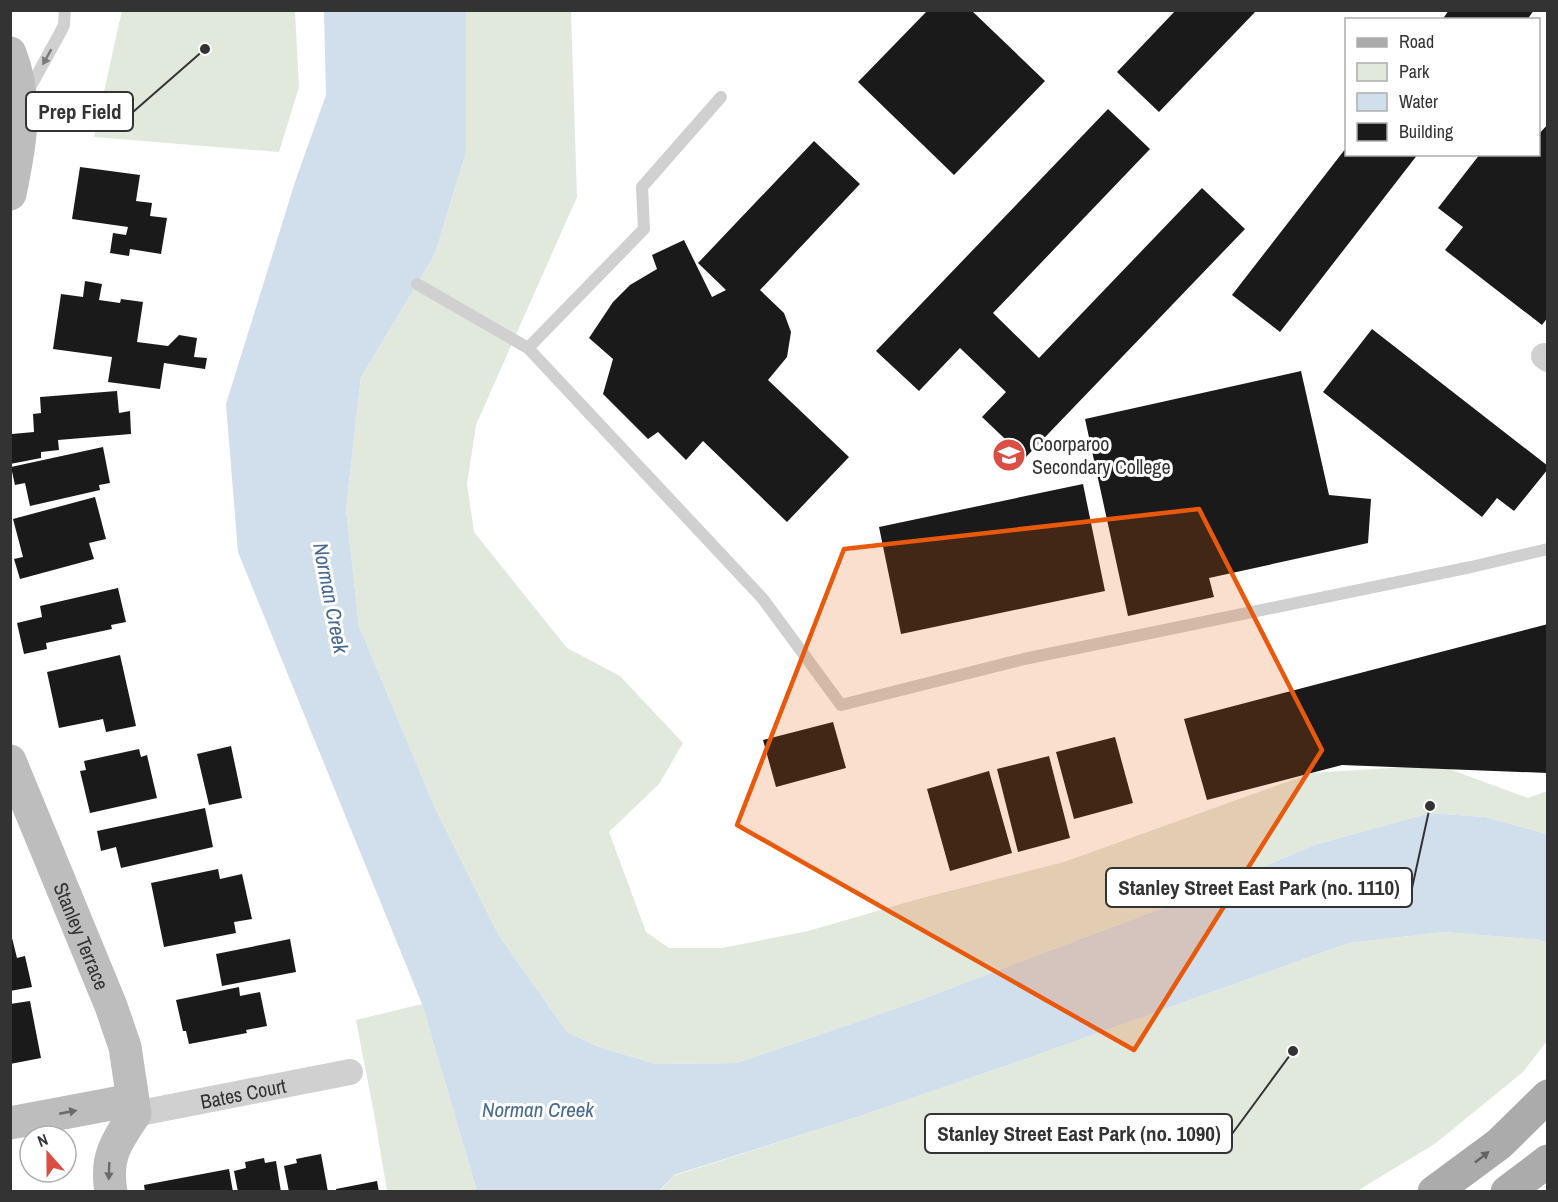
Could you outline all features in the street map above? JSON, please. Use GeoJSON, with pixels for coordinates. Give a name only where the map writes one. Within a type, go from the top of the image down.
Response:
{"type":"FeatureCollection","features":[{"type":"Feature","properties":{"kind":"main road"},"geometry":{"type":"LineString","coordinates":[[1434,1191],[1499,1144],[1548,1096]]}},
{"type":"Feature","properties":{"kind":"main road"},"geometry":{"type":"LineString","coordinates":[[1507,1191],[1548,1161]]}},
{"type":"Feature","properties":{"kind":"street"},"geometry":{"type":"LineString","coordinates":[[10,53],[22,101],[22,131],[10,194]]}},
{"type":"Feature","properties":{"kind":"street","name":"Stanley Terrace"},"geometry":{"type":"LineString","coordinates":[[10,761],[118,1024],[125,1047],[134,1107]]}},
{"type":"Feature","properties":{"kind":"street","name":"Bates Court"},"geometry":{"type":"LineString","coordinates":[[134,1107],[350,1072]]}},
{"type":"Feature","properties":{"kind":"street"},"geometry":{"type":"LineString","coordinates":[[10,1123],[134,1107]]}},
{"type":"Feature","properties":{"kind":"street"},"geometry":{"type":"LineString","coordinates":[[111,1191],[110,1160],[134,1107]]}},
{"type":"Feature","properties":{"kind":"lane"},"geometry":{"type":"LineString","coordinates":[[22,101],[64,25],[65,10]]}},
{"type":"Feature","properties":{"kind":"lane"},"geometry":{"type":"LineString","coordinates":[[528,348],[644,229],[642,188],[721,97]]}},
{"type":"Feature","properties":{"kind":"lane"},"geometry":{"type":"LineString","coordinates":[[417,284],[528,348],[763,599],[842,705],[1024,660],[1548,549]]}},
{"type":"Feature","properties":{"kind":"highlighted area"},"geometry":{"type":"Polygon","coordinates":[[[1199,509],[1322,750],[1134,1050],[737,825],[844,549],[1199,509]]]}},
{"type":"Feature","properties":{"kind":"green space"},"geometry":{"type":"Polygon","coordinates":[[[122,10],[295,11],[299,87],[279,152],[94,137],[122,10]]]}},
{"type":"Feature","properties":{"kind":"green space"},"geometry":{"type":"Polygon","coordinates":[[[466,11],[571,11],[577,197],[476,425],[467,484],[474,532],[567,648],[620,676],[683,743],[659,784],[609,832],[646,932],[669,948],[722,948],[808,931],[922,898],[1064,862],[1312,773],[1438,765],[1528,798],[1547,791],[1547,834],[1485,817],[1430,813],[1314,845],[1192,897],[909,1004],[737,1063],[656,1064],[599,1047],[567,1032],[498,934],[435,808],[359,626],[346,509],[361,377],[435,254],[466,152],[466,11]]]}},
{"type":"Feature","properties":{"kind":"green space"},"geometry":{"type":"Polygon","coordinates":[[[1444,932],[1540,940],[1547,943],[1547,1041],[1523,1072],[1436,1143],[1357,1191],[659,1192],[673,1176],[854,1118],[1017,1062],[1349,943],[1444,932]]]}},
{"type":"Feature","properties":{"kind":"green space"},"geometry":{"type":"Polygon","coordinates":[[[422,1004],[477,1191],[387,1191],[356,1020],[422,1004]]]}},
{"type":"Feature","properties":{"kind":"water","name":"Norman Creek"},"geometry":{"type":"Polygon","coordinates":[[[324,11],[466,11],[466,152],[435,254],[361,377],[346,509],[359,626],[435,808],[498,934],[567,1032],[599,1047],[656,1064],[737,1063],[909,1004],[1192,897],[1314,845],[1430,813],[1485,817],[1547,834],[1547,943],[1540,940],[1444,932],[1349,943],[1017,1062],[854,1118],[674,1175],[659,1191],[477,1191],[422,1004],[238,552],[226,404],[296,179],[326,95],[324,11]]]}},
{"type":"Feature","properties":{"kind":"building"},"geometry":{"type":"Polygon","coordinates":[[[928,10],[971,10],[1045,81],[954,175],[858,82],[928,10]]]}},
{"type":"Feature","properties":{"kind":"building"},"geometry":{"type":"Polygon","coordinates":[[[1176,10],[1257,10],[1159,112],[1117,72],[1176,10]]]}},
{"type":"Feature","properties":{"kind":"building"},"geometry":{"type":"Polygon","coordinates":[[[1449,10],[1534,10],[1528,18],[1443,18],[1449,10]]]}},
{"type":"Feature","properties":{"kind":"building"},"geometry":{"type":"Polygon","coordinates":[[[1108,109],[1150,149],[993,313],[1039,358],[1202,188],[1245,229],[1025,458],[982,417],[1006,392],[960,348],[919,391],[876,351],[1108,109]]]}},
{"type":"Feature","properties":{"kind":"building"},"geometry":{"type":"Polygon","coordinates":[[[1548,124],[1548,317],[1542,325],[1445,250],[1463,227],[1438,208],[1478,156],[1540,156],[1540,133],[1548,124]]]}},
{"type":"Feature","properties":{"kind":"building"},"geometry":{"type":"Polygon","coordinates":[[[814,141],[860,184],[760,290],[784,313],[791,332],[787,357],[768,380],[849,457],[787,522],[703,441],[686,460],[658,432],[648,439],[603,394],[613,359],[589,338],[613,302],[630,285],[657,269],[652,255],[684,240],[712,297],[726,290],[698,263],[814,141]]]}},
{"type":"Feature","properties":{"kind":"building"},"geometry":{"type":"Polygon","coordinates":[[[1345,149],[1345,156],[1416,156],[1280,332],[1232,295],[1345,149]]]}},
{"type":"Feature","properties":{"kind":"building"},"geometry":{"type":"Polygon","coordinates":[[[80,167],[140,175],[136,201],[152,203],[150,216],[167,218],[161,254],[130,249],[129,256],[110,253],[113,233],[126,235],[128,227],[72,219],[80,167]]]}},
{"type":"Feature","properties":{"kind":"building"},"geometry":{"type":"Polygon","coordinates":[[[85,281],[102,284],[99,300],[120,303],[121,299],[143,302],[137,342],[168,346],[179,335],[197,338],[194,357],[207,358],[205,369],[164,363],[160,389],[108,382],[112,357],[53,349],[61,294],[83,297],[85,281]]]}},
{"type":"Feature","properties":{"kind":"building"},"geometry":{"type":"Polygon","coordinates":[[[1372,329],[1548,466],[1548,469],[1514,511],[1497,498],[1482,517],[1323,392],[1372,329]]]}},
{"type":"Feature","properties":{"kind":"building"},"geometry":{"type":"Polygon","coordinates":[[[1301,371],[1329,495],[1371,499],[1368,543],[1209,578],[1214,597],[1128,616],[1085,419],[1301,371]]]}},
{"type":"Feature","properties":{"kind":"building"},"geometry":{"type":"Polygon","coordinates":[[[117,391],[119,413],[130,411],[131,434],[58,440],[59,450],[41,452],[41,458],[10,464],[12,434],[34,432],[33,414],[41,413],[40,397],[117,391]]]}},
{"type":"Feature","properties":{"kind":"building"},"geometry":{"type":"Polygon","coordinates":[[[103,447],[110,483],[99,485],[100,490],[30,506],[25,483],[15,485],[11,467],[103,447]]]}},
{"type":"Feature","properties":{"kind":"building"},"geometry":{"type":"Polygon","coordinates":[[[1083,484],[1105,591],[901,634],[879,527],[1083,484]]]}},
{"type":"Feature","properties":{"kind":"building"},"geometry":{"type":"Polygon","coordinates":[[[95,497],[106,539],[89,543],[94,559],[20,579],[14,559],[23,557],[13,519],[95,497]]]}},
{"type":"Feature","properties":{"kind":"building"},"geometry":{"type":"Polygon","coordinates":[[[118,588],[126,622],[111,625],[112,629],[46,643],[47,649],[24,654],[17,623],[42,617],[40,606],[118,588]]]}},
{"type":"Feature","properties":{"kind":"building"},"geometry":{"type":"Polygon","coordinates":[[[1548,624],[1548,773],[1342,765],[1207,800],[1184,719],[1548,624]]]}},
{"type":"Feature","properties":{"kind":"building"},"geometry":{"type":"Polygon","coordinates":[[[120,655],[136,726],[106,732],[103,719],[59,728],[47,672],[120,655]]]}},
{"type":"Feature","properties":{"kind":"building"},"geometry":{"type":"Polygon","coordinates":[[[833,722],[846,768],[776,787],[763,740],[833,722]]]}},
{"type":"Feature","properties":{"kind":"building"},"geometry":{"type":"Polygon","coordinates":[[[1115,737],[1133,803],[1074,819],[1056,752],[1115,737]]]}},
{"type":"Feature","properties":{"kind":"building"},"geometry":{"type":"Polygon","coordinates":[[[231,746],[242,798],[209,805],[197,754],[231,746]]]}},
{"type":"Feature","properties":{"kind":"building"},"geometry":{"type":"Polygon","coordinates":[[[139,749],[141,757],[147,755],[157,798],[90,813],[80,771],[86,770],[84,761],[139,749]]]}},
{"type":"Feature","properties":{"kind":"building"},"geometry":{"type":"Polygon","coordinates":[[[1049,756],[1070,838],[1018,852],[997,769],[1049,756]]]}},
{"type":"Feature","properties":{"kind":"building"},"geometry":{"type":"Polygon","coordinates":[[[989,771],[1012,853],[950,871],[927,789],[989,771]]]}},
{"type":"Feature","properties":{"kind":"building"},"geometry":{"type":"Polygon","coordinates":[[[205,808],[213,847],[121,868],[116,847],[101,851],[97,831],[205,808]]]}},
{"type":"Feature","properties":{"kind":"building"},"geometry":{"type":"Polygon","coordinates":[[[218,869],[220,879],[242,874],[252,919],[234,922],[236,933],[164,947],[151,883],[218,869]]]}},
{"type":"Feature","properties":{"kind":"building"},"geometry":{"type":"Polygon","coordinates":[[[10,930],[17,958],[25,956],[32,987],[10,991],[10,930]]]}},
{"type":"Feature","properties":{"kind":"building"},"geometry":{"type":"Polygon","coordinates":[[[290,939],[296,972],[222,986],[216,954],[290,939]]]}},
{"type":"Feature","properties":{"kind":"building"},"geometry":{"type":"Polygon","coordinates":[[[239,987],[240,996],[260,992],[267,1026],[246,1030],[247,1033],[189,1044],[186,1031],[183,1031],[176,1000],[239,987]]]}},
{"type":"Feature","properties":{"kind":"building"},"geometry":{"type":"Polygon","coordinates":[[[30,1001],[41,1058],[10,1064],[10,1004],[30,1001]]]}},
{"type":"Feature","properties":{"kind":"building"},"geometry":{"type":"Polygon","coordinates":[[[321,1154],[328,1192],[289,1192],[284,1166],[297,1163],[296,1159],[321,1154]]]}},
{"type":"Feature","properties":{"kind":"building"},"geometry":{"type":"Polygon","coordinates":[[[264,1158],[265,1163],[276,1161],[281,1192],[238,1192],[234,1171],[246,1168],[245,1162],[264,1158]]]}},
{"type":"Feature","properties":{"kind":"building"},"geometry":{"type":"Polygon","coordinates":[[[229,1169],[233,1192],[145,1192],[144,1185],[229,1169]]]}},
{"type":"Feature","properties":{"kind":"building"},"geometry":{"type":"Polygon","coordinates":[[[377,1181],[379,1192],[336,1192],[336,1189],[377,1181]]]}},
{"type":"Feature","properties":{"kind":"place","name":"Prep Field"},"geometry":{"type":"Point","coordinates":[205,49]}},
{"type":"Feature","properties":{"kind":"place","name":"Coorparoo Secondary College"},"geometry":{"type":"Point","coordinates":[1009,455]}},
{"type":"Feature","properties":{"kind":"place","name":"Stanley Street East Park (no. 1110)"},"geometry":{"type":"Point","coordinates":[1430,806]}},
{"type":"Feature","properties":{"kind":"place","name":"Stanley Street East Park (no. 1090)"},"geometry":{"type":"Point","coordinates":[1293,1051]}}]}
